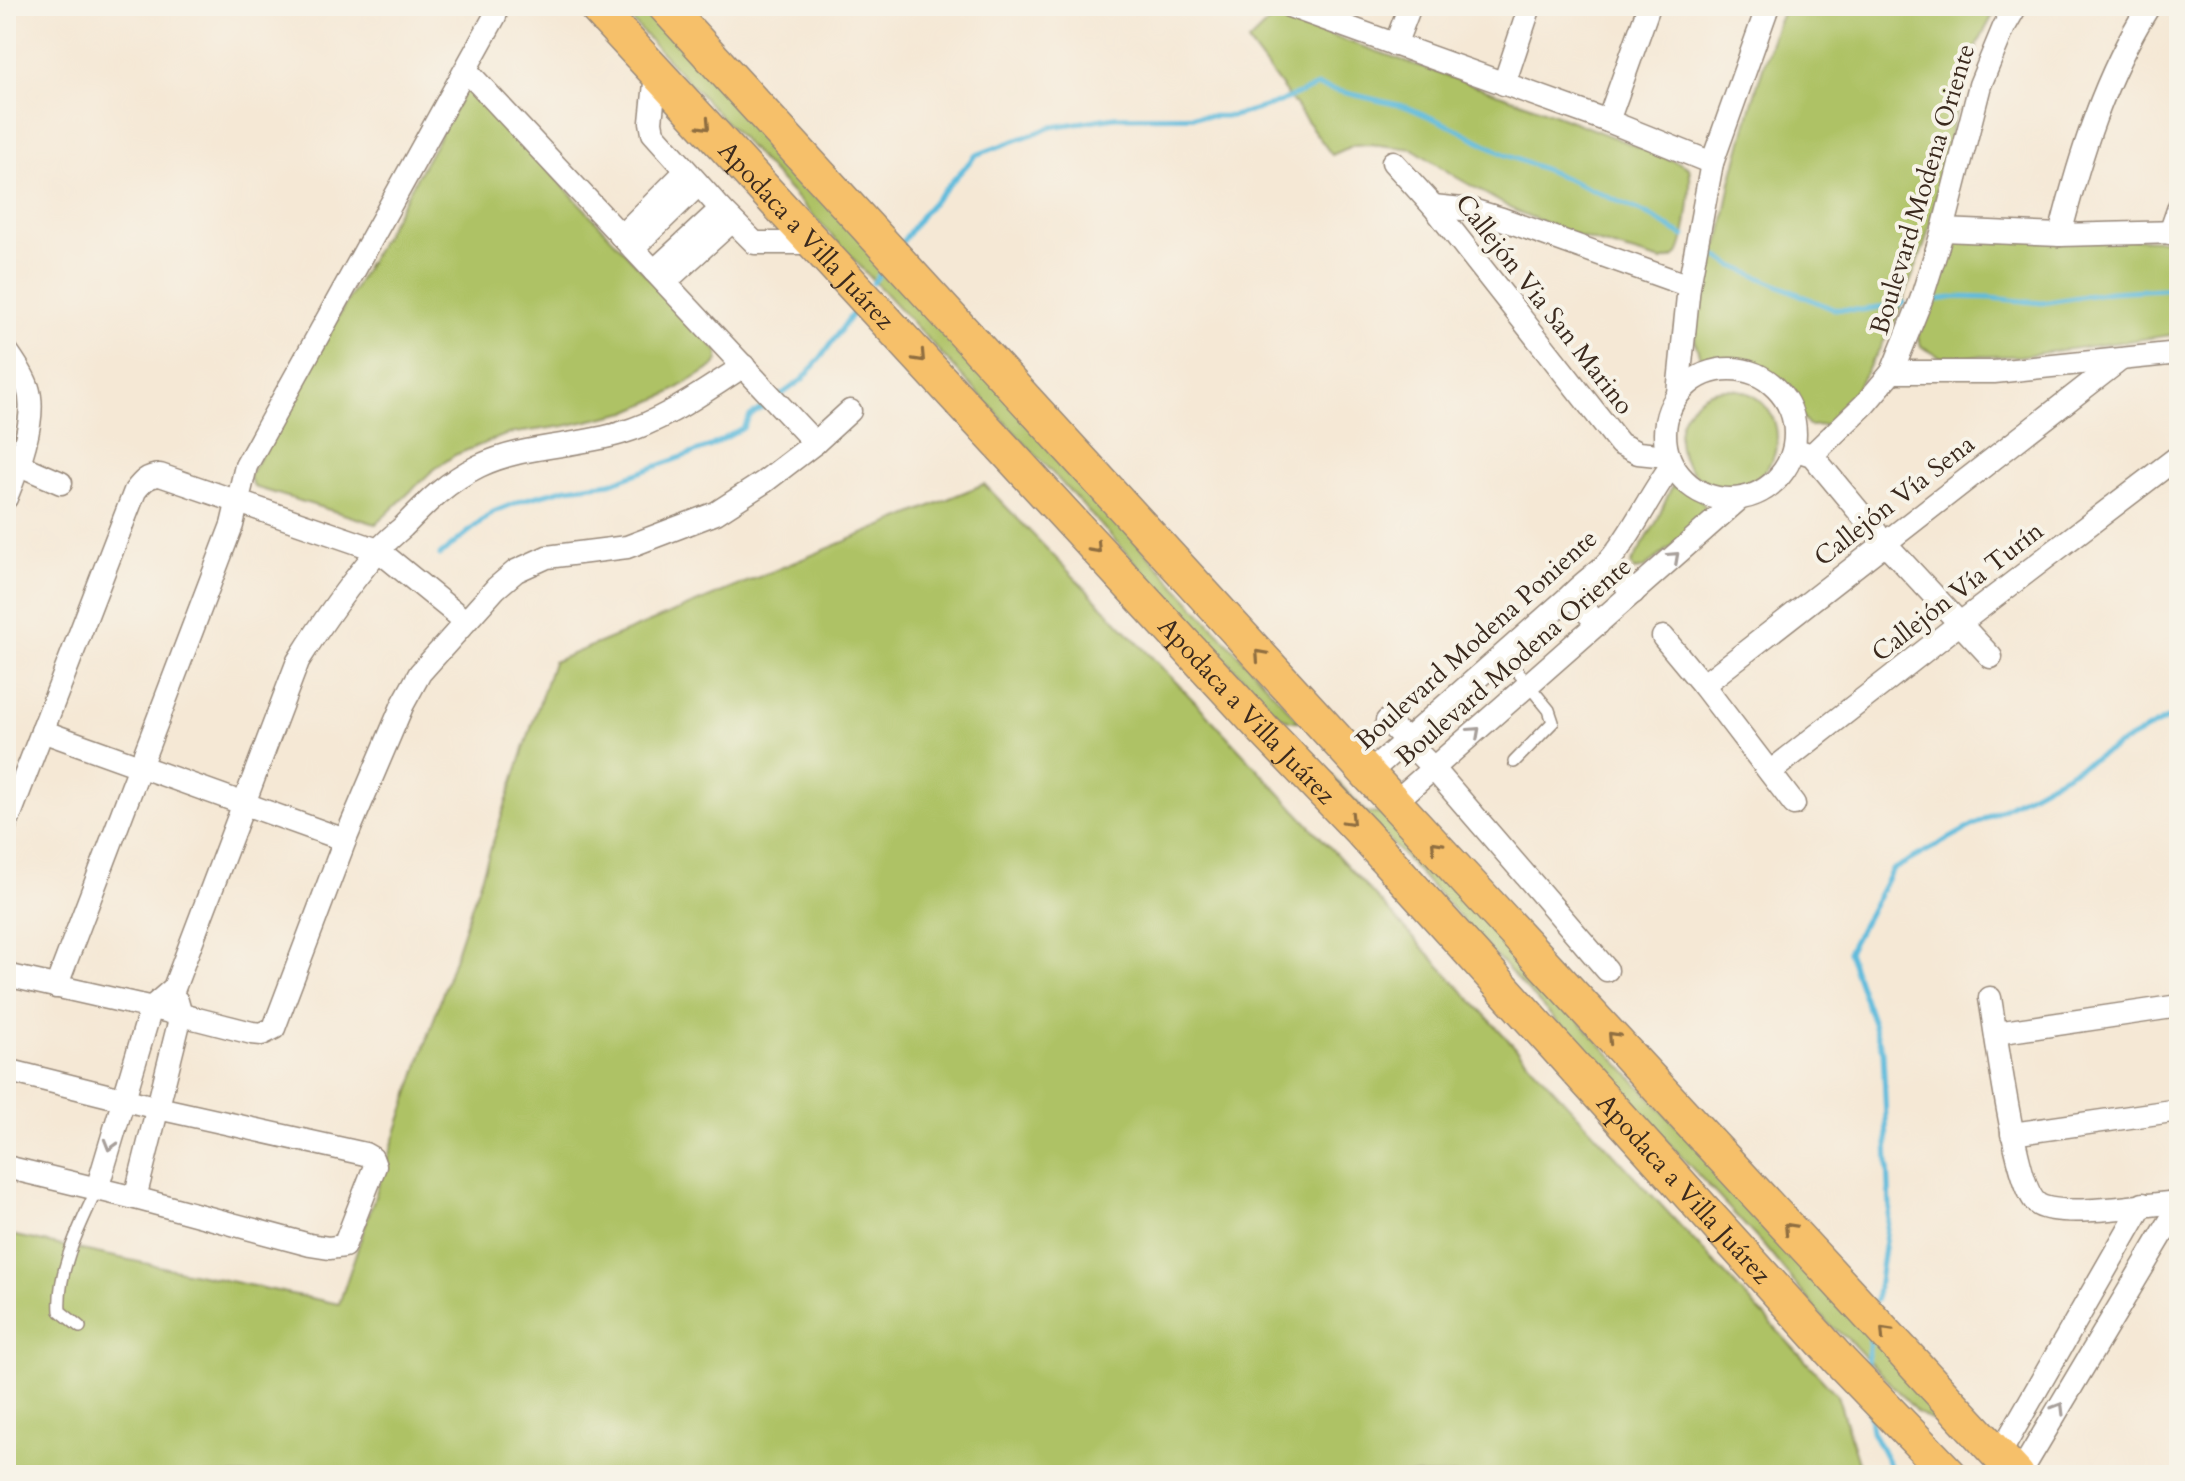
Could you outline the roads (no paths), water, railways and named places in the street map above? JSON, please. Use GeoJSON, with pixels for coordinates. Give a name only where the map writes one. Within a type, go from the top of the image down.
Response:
{"type":"FeatureCollection","features":[{"type":"Feature","properties":{"kind":"main road","name":"Apodaca a Villa Juárez"},"geometry":{"type":"LineString","coordinates":[[595,6],[1264,730],[1362,832],[1840,1361],[1950,1475]]}},
{"type":"Feature","properties":{"kind":"main road","name":"Apodaca a Villa Juárez"},"geometry":{"type":"LineString","coordinates":[[665,6],[1368,774],[1928,1379],[2006,1471]]}},
{"type":"Feature","properties":{"kind":"main road"},"geometry":{"type":"LineString","coordinates":[[1264,730],[1317,749],[1370,805],[1382,807],[1395,802]]}},
{"type":"Feature","properties":{"kind":"main road"},"geometry":{"type":"LineString","coordinates":[[1896,1417],[1953,1438],[2006,1471]]}},
{"type":"Feature","properties":{"kind":"street"},"geometry":{"type":"LineString","coordinates":[[1395,45],[1410,6]]}},
{"type":"Feature","properties":{"kind":"street"},"geometry":{"type":"LineString","coordinates":[[1504,84],[1530,6]]}},
{"type":"Feature","properties":{"kind":"street"},"geometry":{"type":"LineString","coordinates":[[1608,121],[1649,6]]}},
{"type":"Feature","properties":{"kind":"street"},"geometry":{"type":"LineString","coordinates":[[1768,6],[1712,163],[1689,286],[1678,393],[1666,418],[1664,432],[1670,460],[1679,476],[1696,490],[1717,498],[1739,499],[1759,493],[1776,481],[1803,452]]}},
{"type":"Feature","properties":{"kind":"street","name":"Boulevard Modena Oriente"},"geometry":{"type":"LineString","coordinates":[[1803,452],[1865,404],[1892,372],[1917,310],[1943,230],[1980,85],[2016,6]]}},
{"type":"Feature","properties":{"kind":"street"},"geometry":{"type":"LineString","coordinates":[[2060,235],[2102,96],[2126,44],[2149,6]]}},
{"type":"Feature","properties":{"kind":"street"},"geometry":{"type":"LineString","coordinates":[[1292,7],[1608,121],[1712,163]]}},
{"type":"Feature","properties":{"kind":"street"},"geometry":{"type":"LineString","coordinates":[[56,987],[232,525],[246,466],[495,16]]}},
{"type":"Feature","properties":{"kind":"street"},"geometry":{"type":"LineString","coordinates":[[466,70],[815,443]]}},
{"type":"Feature","properties":{"kind":"street"},"geometry":{"type":"LineString","coordinates":[[656,73],[651,122],[653,133],[692,178],[755,243],[814,243]]}},
{"type":"Feature","properties":{"kind":"street","name":"Callejón Via San Marino"},"geometry":{"type":"LineString","coordinates":[[1393,162],[1433,206],[1620,444],[1638,453],[1670,460]]}},
{"type":"Feature","properties":{"kind":"street"},"geometry":{"type":"LineString","coordinates":[[627,242],[692,178]]}},
{"type":"Feature","properties":{"kind":"street"},"geometry":{"type":"LineString","coordinates":[[1433,206],[1482,213],[1689,286]]}},
{"type":"Feature","properties":{"kind":"street"},"geometry":{"type":"LineString","coordinates":[[1943,230],[2060,235],[2175,232],[2179,207]]}},
{"type":"Feature","properties":{"kind":"street"},"geometry":{"type":"LineString","coordinates":[[659,276],[727,215]]}},
{"type":"Feature","properties":{"kind":"street"},"geometry":{"type":"LineString","coordinates":[[6,350],[29,391],[29,423],[20,465],[6,498]]}},
{"type":"Feature","properties":{"kind":"street"},"geometry":{"type":"LineString","coordinates":[[1892,372],[1994,372],[2179,353]]}},
{"type":"Feature","properties":{"kind":"street","name":"Callejón Vía Sena"},"geometry":{"type":"LineString","coordinates":[[1703,685],[2120,360]]}},
{"type":"Feature","properties":{"kind":"street"},"geometry":{"type":"LineString","coordinates":[[97,1189],[151,1008],[174,988],[298,661],[323,621],[378,550],[434,495],[480,465],[506,455],[619,434],[644,426],[744,366]]}},
{"type":"Feature","properties":{"kind":"street"},"geometry":{"type":"LineString","coordinates":[[1678,393],[1695,378],[1717,370],[1739,369],[1761,376],[1779,390],[1791,409],[1803,452],[1991,657]]}},
{"type":"Feature","properties":{"kind":"street"},"geometry":{"type":"LineString","coordinates":[[6,975],[252,1033],[262,1034],[274,1028],[345,840],[403,704],[420,673],[465,621],[516,571],[547,557],[627,547],[716,513],[764,482],[850,411]]}},
{"type":"Feature","properties":{"kind":"street","name":"Callejón Vía Turín"},"geometry":{"type":"LineString","coordinates":[[1770,772],[2179,456]]}},
{"type":"Feature","properties":{"kind":"street","name":"Boulevard Modena Poniente"},"geometry":{"type":"LineString","coordinates":[[1368,774],[1607,563],[1629,533],[1670,460]]}},
{"type":"Feature","properties":{"kind":"street"},"geometry":{"type":"LineString","coordinates":[[20,465],[61,483]]}},
{"type":"Feature","properties":{"kind":"street"},"geometry":{"type":"LineString","coordinates":[[6,825],[135,491],[150,476],[160,475],[378,550],[465,621]]}},
{"type":"Feature","properties":{"kind":"street","name":"Boulevard Modena Oriente"},"geometry":{"type":"LineString","coordinates":[[1395,802],[1739,499]]}},
{"type":"Feature","properties":{"kind":"street"},"geometry":{"type":"LineString","coordinates":[[1607,563],[1633,593]]}},
{"type":"Feature","properties":{"kind":"street"},"geometry":{"type":"LineString","coordinates":[[1571,595],[1598,624]]}},
{"type":"Feature","properties":{"kind":"street"},"geometry":{"type":"LineString","coordinates":[[1663,637],[1794,804]]}},
{"type":"Feature","properties":{"kind":"street"},"geometry":{"type":"LineString","coordinates":[[1387,721],[1433,768],[1607,970]]}},
{"type":"Feature","properties":{"kind":"street"},"geometry":{"type":"LineString","coordinates":[[42,731],[345,840]]}},
{"type":"Feature","properties":{"kind":"street"},"geometry":{"type":"LineString","coordinates":[[135,1198],[181,1015],[174,988]]}},
{"type":"Feature","properties":{"kind":"street"},"geometry":{"type":"LineString","coordinates":[[1990,998],[2012,1134],[2028,1190],[2037,1204],[2050,1209],[2080,1210],[2179,1204],[2112,1321],[2006,1471]]}},
{"type":"Feature","properties":{"kind":"street"},"geometry":{"type":"LineString","coordinates":[[1996,1033],[2179,1006]]}},
{"type":"Feature","properties":{"kind":"street"},"geometry":{"type":"LineString","coordinates":[[6,1070],[365,1154],[372,1158],[375,1166],[344,1246],[329,1248],[6,1167]]}},
{"type":"Feature","properties":{"kind":"street"},"geometry":{"type":"LineString","coordinates":[[2012,1134],[2179,1110]]}},
{"type":"Feature","properties":{"kind":"street"},"geometry":{"type":"LineString","coordinates":[[2006,1471],[2086,1303],[2143,1204]]}},
{"type":"Feature","properties":{"kind":"street"},"geometry":{"type":"LineString","coordinates":[[2086,1303],[2112,1321]]}},
{"type":"Feature","properties":{"kind":"lane"},"geometry":{"type":"LineString","coordinates":[[1503,654],[1549,710],[1553,722],[1514,762]]}},
{"type":"Feature","properties":{"kind":"lane"},"geometry":{"type":"LineString","coordinates":[[80,1327],[60,1311],[59,1296],[81,1224],[97,1189]]}},
{"type":"Feature","properties":{"kind":"waterway"},"geometry":{"type":"LineString","coordinates":[[903,241],[923,213],[976,155],[1052,127],[1115,117],[1233,116],[1272,105],[1317,86],[1407,107],[1506,155],[1645,213],[1684,236]]}},
{"type":"Feature","properties":{"kind":"waterway"},"geometry":{"type":"LineString","coordinates":[[1711,252],[1731,265],[1833,309],[1862,310],[1904,303]]}},
{"type":"Feature","properties":{"kind":"waterway"},"geometry":{"type":"LineString","coordinates":[[873,283],[884,269]]}},
{"type":"Feature","properties":{"kind":"waterway"},"geometry":{"type":"LineString","coordinates":[[1936,300],[1958,297],[2042,303],[2110,292],[2179,288]]}},
{"type":"Feature","properties":{"kind":"waterway"},"geometry":{"type":"LineString","coordinates":[[778,397],[803,379],[855,310]]}},
{"type":"Feature","properties":{"kind":"waterway"},"geometry":{"type":"LineString","coordinates":[[440,555],[493,512],[567,488],[611,483],[709,447],[743,428],[750,416],[769,403]]}},
{"type":"Feature","properties":{"kind":"waterway"},"geometry":{"type":"LineString","coordinates":[[1876,1301],[1890,1208],[1883,1052],[1848,952],[1892,870],[2179,712]]}},
{"type":"Feature","properties":{"kind":"waterway"},"geometry":{"type":"LineString","coordinates":[[1866,1368],[1871,1335]]}},
{"type":"Feature","properties":{"kind":"waterway"},"geometry":{"type":"LineString","coordinates":[[1869,1410],[1872,1431],[1895,1475]]}}]}
